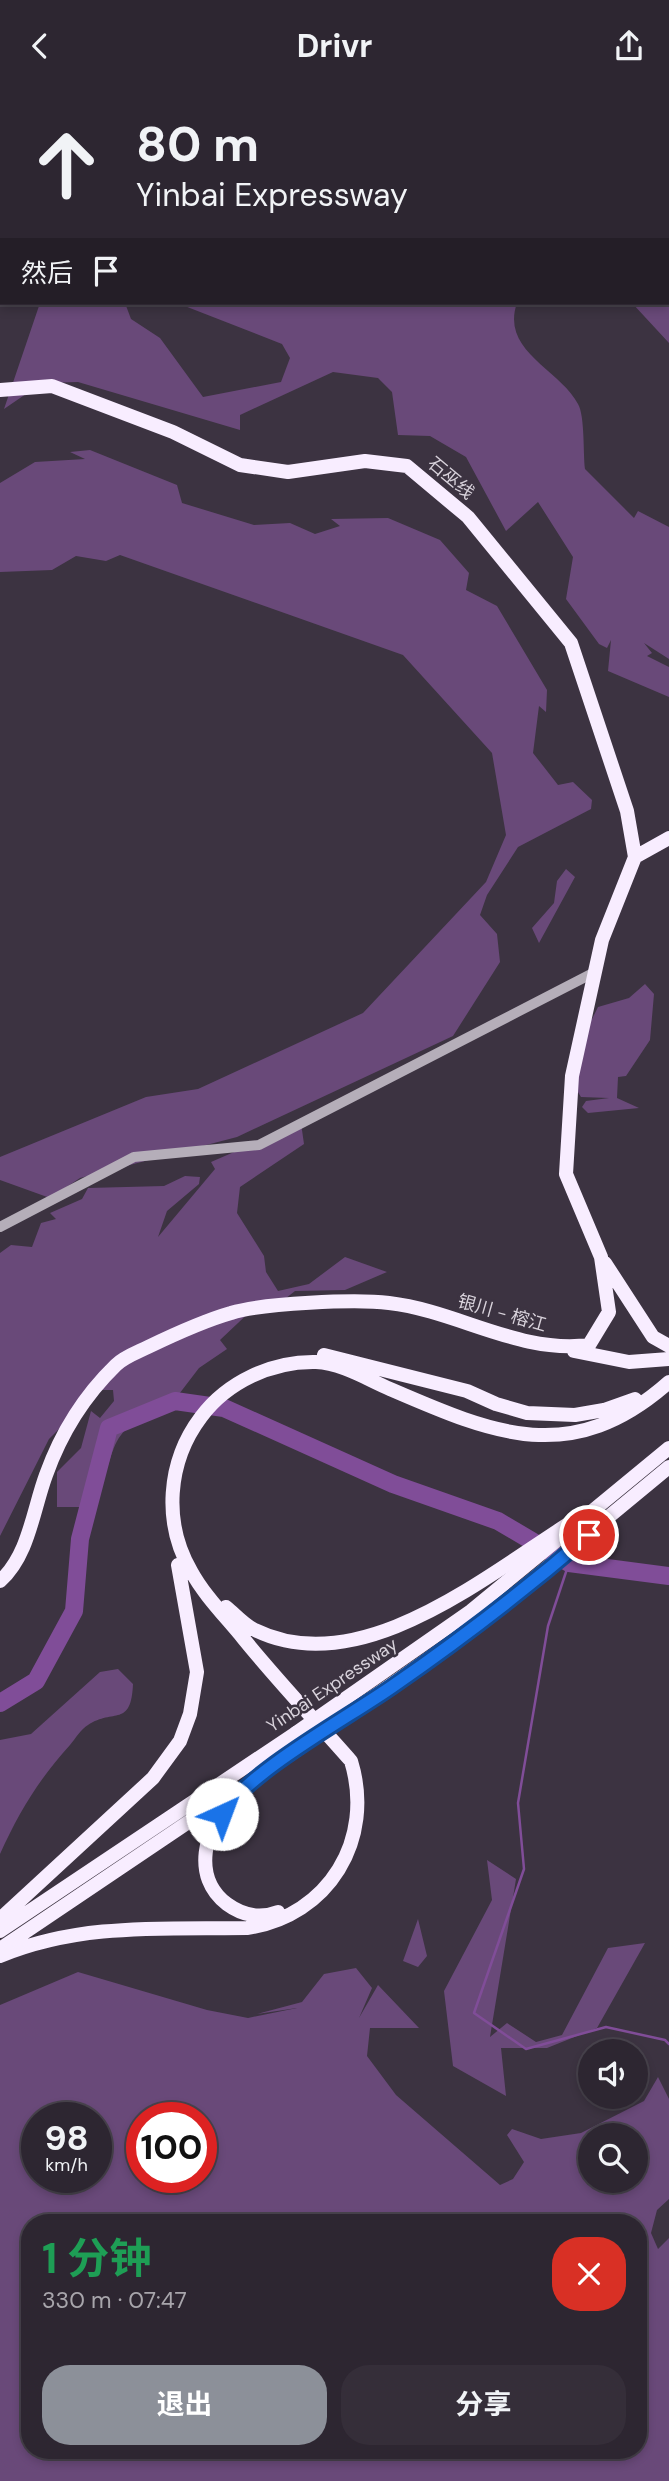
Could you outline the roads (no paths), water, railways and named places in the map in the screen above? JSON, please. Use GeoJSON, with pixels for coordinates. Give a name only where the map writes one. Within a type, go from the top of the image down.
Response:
{"type":"FeatureCollection","features":[{"type":"Feature","properties":{"kind":"highway","name":"石巫线"},"geometry":{"type":"LineString","coordinates":[[0,390],[52,386],[173,432],[240,465],[288,472],[365,461],[407,466],[468,517],[571,643],[627,811],[635,856]]}},
{"type":"Feature","properties":{"kind":"highway"},"geometry":{"type":"LineString","coordinates":[[635,856],[669,838]]}},
{"type":"Feature","properties":{"kind":"highway","name":"银川 - 榕江"},"geometry":{"type":"LineString","coordinates":[[0,1581],[8,1574],[25,1543],[45,1476],[76,1411],[118,1362],[174,1335],[234,1312],[313,1303],[389,1303],[446,1316],[527,1342],[562,1349],[589,1345],[609,1313],[601,1257],[566,1174],[572,1076],[602,940],[635,856]]}},
{"type":"Feature","properties":{"kind":"highway"},"geometry":{"type":"LineString","coordinates":[[601,1257],[653,1337],[669,1346]]}},
{"type":"Feature","properties":{"kind":"highway"},"geometry":{"type":"LineString","coordinates":[[562,1349],[629,1362],[669,1360]]}},
{"type":"Feature","properties":{"kind":"highway"},"geometry":{"type":"LineString","coordinates":[[0,1919],[153,1778],[180,1741],[192,1707],[197,1672],[178,1565],[166,1528],[164,1501],[166,1473],[198,1407],[258,1364],[287,1356],[317,1354],[333,1355],[467,1391],[511,1409],[543,1415],[575,1415],[618,1406],[669,1380]]}},
{"type":"Feature","properties":{"kind":"highway"},"geometry":{"type":"LineString","coordinates":[[222,1389],[275,1367],[303,1363],[331,1364],[458,1418],[488,1429],[520,1434],[568,1433],[615,1419],[643,1403],[669,1380]]}},
{"type":"Feature","properties":{"kind":"highway"},"geometry":{"type":"LineString","coordinates":[[0,1956],[35,1943],[89,1931],[247,1929],[271,1923],[295,1913],[315,1899],[333,1880],[346,1859],[355,1835],[359,1810],[358,1785],[351,1761],[198,1583],[181,1550],[172,1514],[179,1447]]}},
{"type":"Feature","properties":{"kind":"highway","name":"Yinbai Expressway"},"geometry":{"type":"LineString","coordinates":[[0,1949],[300,1739],[460,1619],[669,1447]]}},
{"type":"Feature","properties":{"kind":"highway","name":"Yinbai Expressway"},"geometry":{"type":"LineString","coordinates":[[0,1931],[480,1623],[669,1467]]}},
{"type":"Feature","properties":{"kind":"highway"},"geometry":{"type":"LineString","coordinates":[[198,1583],[252,1629],[272,1638],[305,1643],[353,1640],[383,1633],[419,1618],[609,1498]]}},
{"type":"Feature","properties":{"kind":"highway"},"geometry":{"type":"LineString","coordinates":[[178,1565],[191,1588],[249,1658],[344,1765],[349,1786],[347,1833],[326,1875],[310,1892],[280,1911],[269,1915],[245,1913],[224,1901],[213,1888],[205,1866],[207,1842],[231,1799],[300,1739]]}},
{"type":"Feature","properties":{"kind":"street"},"geometry":{"type":"LineString","coordinates":[[0,1227],[134,1157],[259,1145],[595,972]]}},
{"type":"Feature","properties":{"kind":"waterway"},"geometry":{"type":"LineString","coordinates":[[0,1703],[36,1681],[74,1611],[80,1539],[109,1428],[175,1401],[224,1408],[393,1484],[498,1521],[569,1563],[669,1576]]}},
{"type":"Feature","properties":{"kind":"waterway"},"geometry":{"type":"LineString","coordinates":[[569,1563],[548,1626],[518,1803],[524,1869],[474,2013],[526,2049],[606,2027],[665,2040],[669,2044]]}}]}
